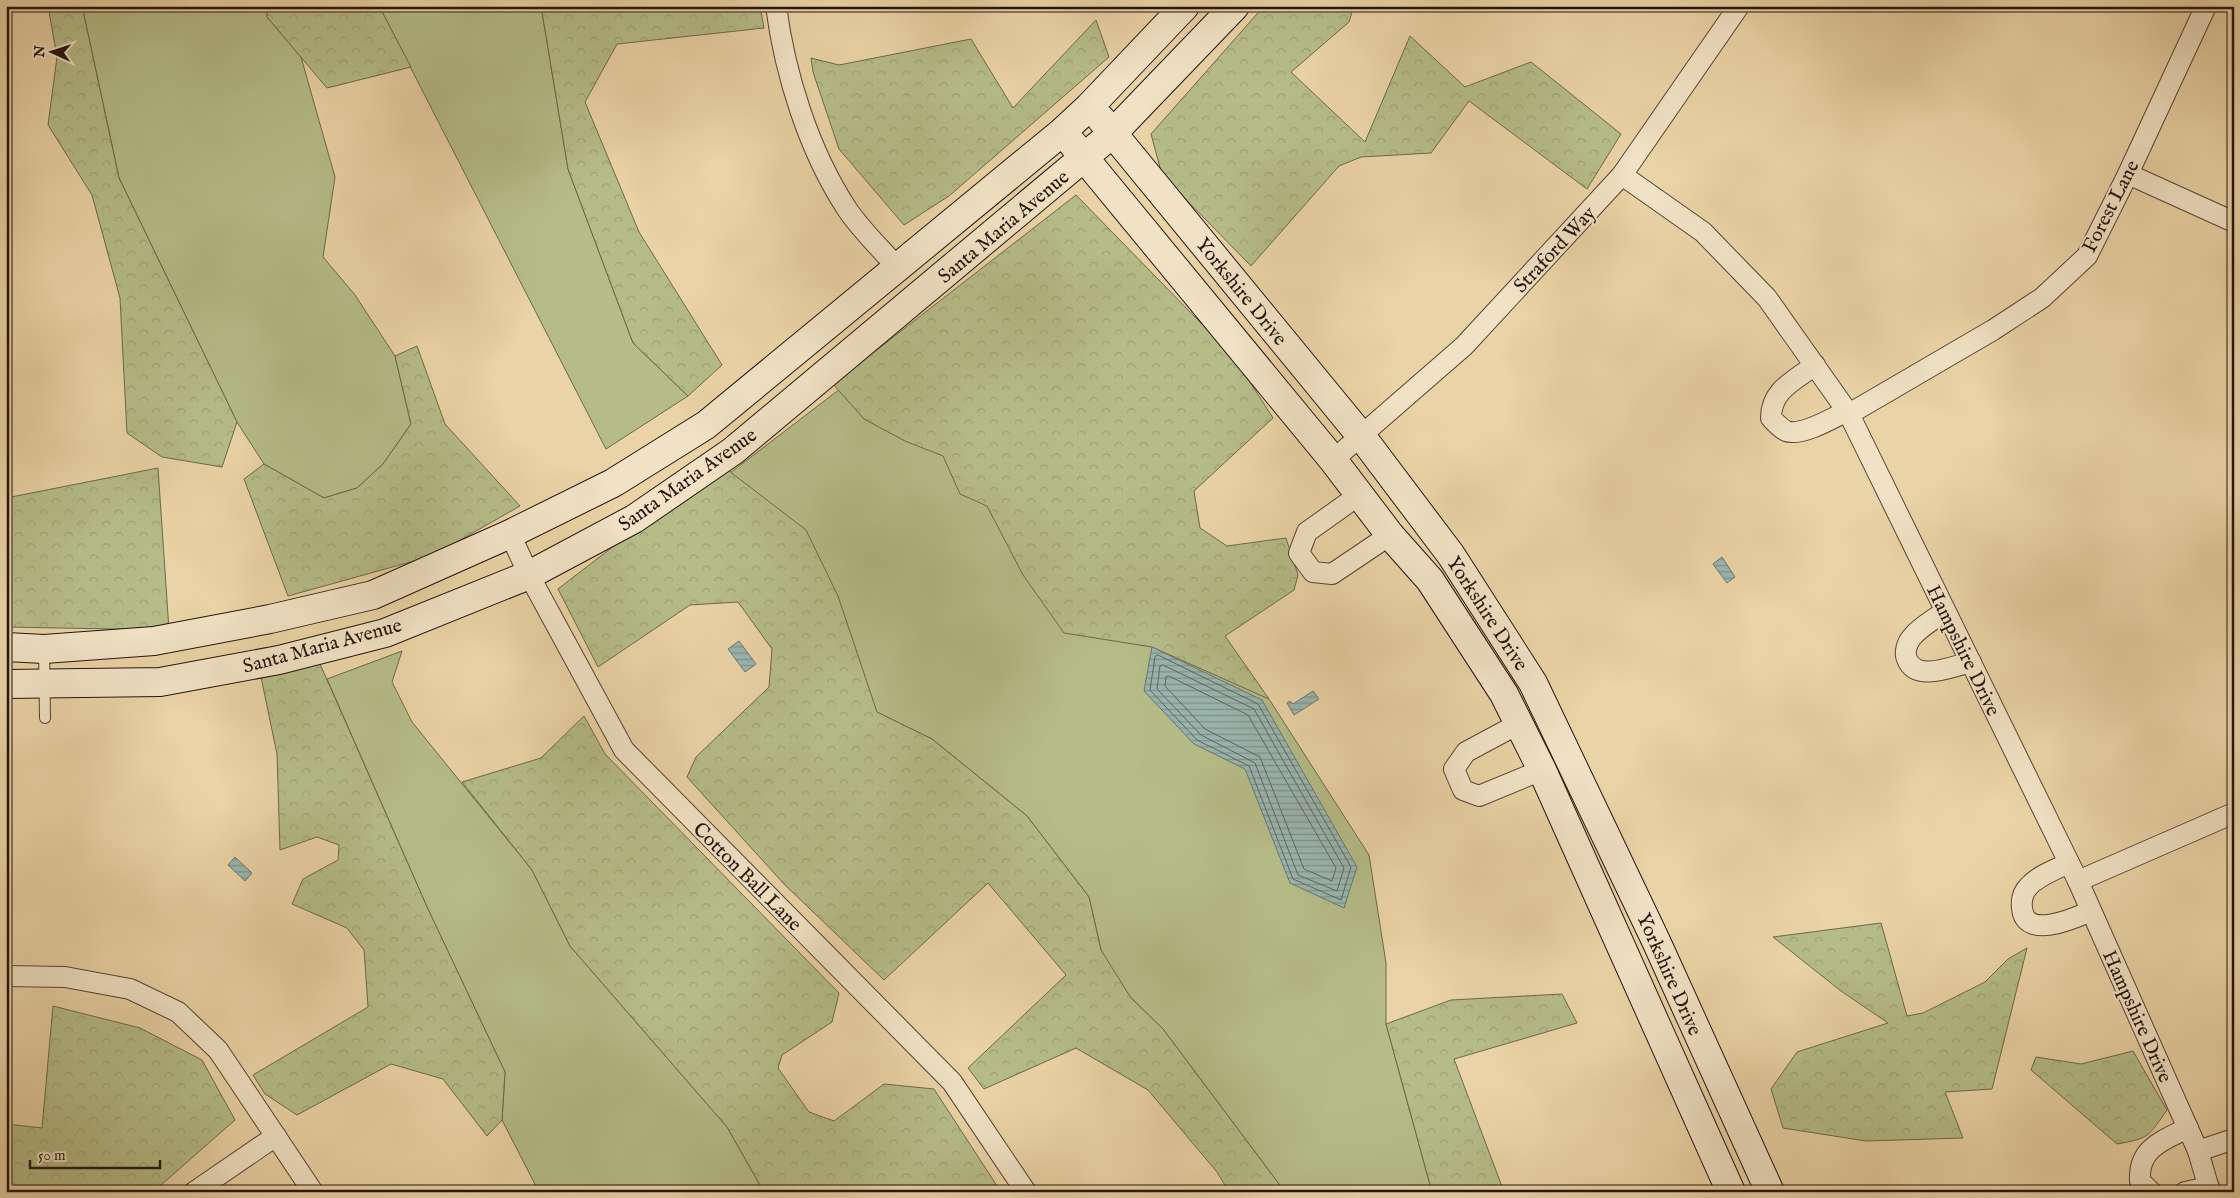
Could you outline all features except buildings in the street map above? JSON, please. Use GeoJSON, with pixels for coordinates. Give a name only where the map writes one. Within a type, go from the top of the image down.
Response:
{"type":"FeatureCollection","features":[{"type":"Feature","properties":{"kind":"street"},"geometry":{"type":"LineString","coordinates":[[776,6],[780,40],[814,150],[848,211],[897,267]]}},
{"type":"Feature","properties":{"kind":"street","name":"Santa Maria Avenue"},"geometry":{"type":"LineString","coordinates":[[6,647],[44,650],[154,641],[270,619],[374,595],[510,534],[613,483],[706,425],[1062,132],[1090,106],[1185,6]]}},
{"type":"Feature","properties":{"kind":"street","name":"Santa Maria Avenue"},"geometry":{"type":"LineString","coordinates":[[6,684],[46,686],[160,682],[279,660],[385,633],[529,575],[634,519],[733,451],[1084,158],[1113,133],[1235,6]]}},
{"type":"Feature","properties":{"kind":"street","name":"Straford Way"},"geometry":{"type":"LineString","coordinates":[[1333,460],[1362,437],[1464,346],[1622,175],[1739,6]]}},
{"type":"Feature","properties":{"kind":"street","name":"Forest Lane"},"geometry":{"type":"LineString","coordinates":[[1815,365],[1778,393],[1771,405],[1771,418],[1788,432],[1801,431],[1848,412],[1993,330],[2042,298],[2087,256],[2128,174],[2206,6]]}},
{"type":"Feature","properties":{"kind":"street","name":"Yorkshire Drive"},"geometry":{"type":"LineString","coordinates":[[1090,106],[1362,437],[1451,555],[1533,684],[1664,961],[1770,1192]]}},
{"type":"Feature","properties":{"kind":"street","name":"Yorkshire Drive"},"geometry":{"type":"LineString","coordinates":[[1062,132],[1333,460],[1390,535],[1430,580],[1504,694],[1542,770],[1731,1192]]}},
{"type":"Feature","properties":{"kind":"street"},"geometry":{"type":"LineString","coordinates":[[2128,174],[2234,222]]}},
{"type":"Feature","properties":{"kind":"street","name":"Hampshire Drive"},"geometry":{"type":"LineString","coordinates":[[1622,175],[1703,232],[1767,298],[1848,412],[2078,881],[2198,1151],[2210,1189]]}},
{"type":"Feature","properties":{"kind":"street"},"geometry":{"type":"LineString","coordinates":[[848,309],[870,338]]}},
{"type":"Feature","properties":{"kind":"street"},"geometry":{"type":"LineString","coordinates":[[706,425],[733,451]]}},
{"type":"Feature","properties":{"kind":"street"},"geometry":{"type":"LineString","coordinates":[[1358,495],[1306,532],[1299,553],[1313,572],[1332,574],[1390,535]]}},
{"type":"Feature","properties":{"kind":"street","name":"Cotton Ball Lane"},"geometry":{"type":"LineString","coordinates":[[510,534],[529,575],[624,750],[952,1082],[1026,1192]]}},
{"type":"Feature","properties":{"kind":"street"},"geometry":{"type":"LineString","coordinates":[[374,595],[385,633]]}},
{"type":"Feature","properties":{"kind":"street"},"geometry":{"type":"LineString","coordinates":[[1945,610],[1912,637],[1905,649],[1906,658],[1910,666],[1919,671],[1932,672],[1971,662]]}},
{"type":"Feature","properties":{"kind":"street"},"geometry":{"type":"LineString","coordinates":[[1520,723],[1466,752],[1454,769],[1463,790],[1479,796],[1542,770]]}},
{"type":"Feature","properties":{"kind":"street"},"geometry":{"type":"LineString","coordinates":[[2078,881],[2234,813]]}},
{"type":"Feature","properties":{"kind":"street"},"geometry":{"type":"LineString","coordinates":[[2069,863],[2029,886],[2021,900],[2022,912],[2031,923],[2042,926],[2067,922],[2091,911]]}},
{"type":"Feature","properties":{"kind":"street"},"geometry":{"type":"LineString","coordinates":[[1634,975],[1664,961]]}},
{"type":"Feature","properties":{"kind":"street"},"geometry":{"type":"LineString","coordinates":[[6,976],[64,977],[130,989],[178,1012],[218,1050],[313,1192]]}},
{"type":"Feature","properties":{"kind":"street"},"geometry":{"type":"LineString","coordinates":[[2151,1192],[2140,1181],[2140,1169],[2144,1155],[2166,1139],[2188,1128]]}},
{"type":"Feature","properties":{"kind":"street"},"geometry":{"type":"LineString","coordinates":[[194,1192],[276,1136]]}},
{"type":"Feature","properties":{"kind":"street"},"geometry":{"type":"LineString","coordinates":[[2198,1151],[2234,1138]]}},
{"type":"Feature","properties":{"kind":"street"},"geometry":{"type":"LineString","coordinates":[[2184,1192],[2210,1189]]}},
{"type":"Feature","properties":{"kind":"lane"},"geometry":{"type":"LineString","coordinates":[[44,650],[45,718]]}},
{"type":"Feature","properties":{"kind":"green space"},"geometry":{"type":"Polygon","coordinates":[[[48,6],[82,6],[119,178],[237,422],[222,467],[162,457],[127,433],[120,298],[92,195],[48,125],[57,57],[48,6]]]}},
{"type":"Feature","properties":{"kind":"green space"},"geometry":{"type":"Polygon","coordinates":[[[82,6],[267,6],[267,17],[301,57],[335,177],[323,257],[355,295],[395,356],[411,424],[383,464],[357,488],[324,498],[264,464],[237,422],[119,178],[82,6]]]}},
{"type":"Feature","properties":{"kind":"green space"},"geometry":{"type":"Polygon","coordinates":[[[267,6],[379,6],[411,67],[327,88],[267,17],[267,6]]]}},
{"type":"Feature","properties":{"kind":"green space"},"geometry":{"type":"Polygon","coordinates":[[[379,6],[541,6],[568,169],[633,343],[688,396],[606,449],[379,6]]]}},
{"type":"Feature","properties":{"kind":"green space"},"geometry":{"type":"Polygon","coordinates":[[[541,6],[760,6],[764,28],[617,44],[585,102],[639,232],[722,365],[688,396],[633,343],[568,169],[541,6]]]}},
{"type":"Feature","properties":{"kind":"green space"},"geometry":{"type":"Polygon","coordinates":[[[1264,6],[1354,6],[1349,22],[1291,72],[1365,142],[1410,36],[1465,87],[1531,62],[1621,134],[1587,189],[1469,101],[1431,153],[1361,157],[1339,166],[1251,266],[1162,175],[1151,134],[1264,6]]]}},
{"type":"Feature","properties":{"kind":"green space"},"geometry":{"type":"Polygon","coordinates":[[[1096,20],[1109,57],[949,196],[904,225],[839,149],[813,72],[811,58],[839,65],[971,39],[1013,108],[1096,20]]]}},
{"type":"Feature","properties":{"kind":"green space"},"geometry":{"type":"Polygon","coordinates":[[[1076,195],[1234,357],[1273,418],[1194,491],[1200,528],[1227,546],[1286,538],[1298,575],[1294,590],[1225,636],[1269,699],[1152,647],[1064,633],[1023,575],[987,506],[960,494],[943,456],[905,441],[864,419],[833,384],[1076,195]]]}},
{"type":"Feature","properties":{"kind":"green space"},"geometry":{"type":"Polygon","coordinates":[[[417,346],[445,424],[520,506],[432,556],[288,596],[244,479],[264,464],[324,498],[357,488],[383,464],[411,424],[395,356],[417,346]]]}},
{"type":"Feature","properties":{"kind":"green space"},"geometry":{"type":"Polygon","coordinates":[[[861,373],[1269,699],[1369,855],[1386,963],[1386,1024],[1432,1192],[1285,1192],[1163,1029],[1121,988],[1101,950],[1089,897],[1027,816],[932,739],[858,703],[713,486],[861,373]]]}},
{"type":"Feature","properties":{"kind":"green space"},"geometry":{"type":"Polygon","coordinates":[[[720,464],[806,530],[838,596],[877,712],[932,739],[1027,816],[1089,897],[1101,950],[1131,998],[1163,1029],[1285,1192],[1229,1192],[1217,1172],[1148,1090],[1076,1048],[984,1089],[968,1068],[1066,975],[988,883],[884,980],[784,884],[687,777],[696,757],[769,687],[772,649],[738,602],[690,605],[598,667],[558,589],[720,464]]]}},
{"type":"Feature","properties":{"kind":"green space"},"geometry":{"type":"Polygon","coordinates":[[[158,468],[169,630],[6,627],[6,498],[158,468]]]}},
{"type":"Feature","properties":{"kind":"green space"},"geometry":{"type":"Polygon","coordinates":[[[402,651],[392,682],[412,722],[532,870],[570,946],[727,1127],[764,1192],[539,1192],[502,1120],[505,1072],[427,907],[327,679],[402,651]]]}},
{"type":"Feature","properties":{"kind":"green space"},"geometry":{"type":"Polygon","coordinates":[[[320,664],[427,907],[505,1072],[502,1120],[487,1136],[443,1079],[391,1064],[297,1115],[265,1094],[253,1075],[368,1007],[364,950],[347,928],[292,904],[303,879],[338,860],[339,845],[317,837],[280,850],[277,754],[261,677],[320,664]]]}},
{"type":"Feature","properties":{"kind":"green space"},"geometry":{"type":"Polygon","coordinates":[[[584,716],[605,754],[839,993],[832,1022],[782,1055],[778,1068],[809,1112],[834,1121],[884,1084],[934,1089],[1001,1192],[764,1192],[727,1127],[570,946],[532,870],[462,782],[541,758],[584,716]]]}},
{"type":"Feature","properties":{"kind":"green space"},"geometry":{"type":"Polygon","coordinates":[[[1881,923],[1907,1016],[1923,1013],[1985,982],[2008,959],[2027,948],[1992,1089],[1945,1092],[1963,1138],[1866,1141],[1783,1128],[1771,1089],[1797,1052],[1888,1023],[1841,991],[1773,937],[1881,923]]]}},
{"type":"Feature","properties":{"kind":"green space"},"geometry":{"type":"Polygon","coordinates":[[[1562,994],[1577,1023],[1454,1059],[1504,1192],[1432,1192],[1386,1024],[1451,1000],[1562,994]]]}},
{"type":"Feature","properties":{"kind":"green space"},"geometry":{"type":"Polygon","coordinates":[[[53,1006],[140,1028],[202,1060],[235,1120],[153,1192],[24,1192],[6,1177],[6,1124],[42,1128],[53,1006]]]}},
{"type":"Feature","properties":{"kind":"green space"},"geometry":{"type":"Polygon","coordinates":[[[2133,1051],[2167,1110],[2147,1135],[2136,1140],[2117,1144],[2031,1070],[2036,1057],[2081,1064],[2133,1051]]]}},
{"type":"Feature","properties":{"kind":"water"},"geometry":{"type":"Polygon","coordinates":[[[1722,557],[1735,577],[1727,583],[1713,564],[1722,557]]]}},
{"type":"Feature","properties":{"kind":"water"},"geometry":{"type":"Polygon","coordinates":[[[739,641],[756,664],[745,672],[728,649],[739,641]]]}},
{"type":"Feature","properties":{"kind":"water"},"geometry":{"type":"Polygon","coordinates":[[[1152,647],[1262,700],[1357,867],[1344,908],[1290,883],[1245,769],[1194,744],[1144,691],[1152,647]]]}},
{"type":"Feature","properties":{"kind":"water"},"geometry":{"type":"Polygon","coordinates":[[[1313,691],[1319,699],[1294,715],[1287,703],[1290,701],[1293,704],[1313,691]]]}},
{"type":"Feature","properties":{"kind":"water"},"geometry":{"type":"Polygon","coordinates":[[[235,857],[252,873],[245,881],[228,865],[235,857]]]}}]}
